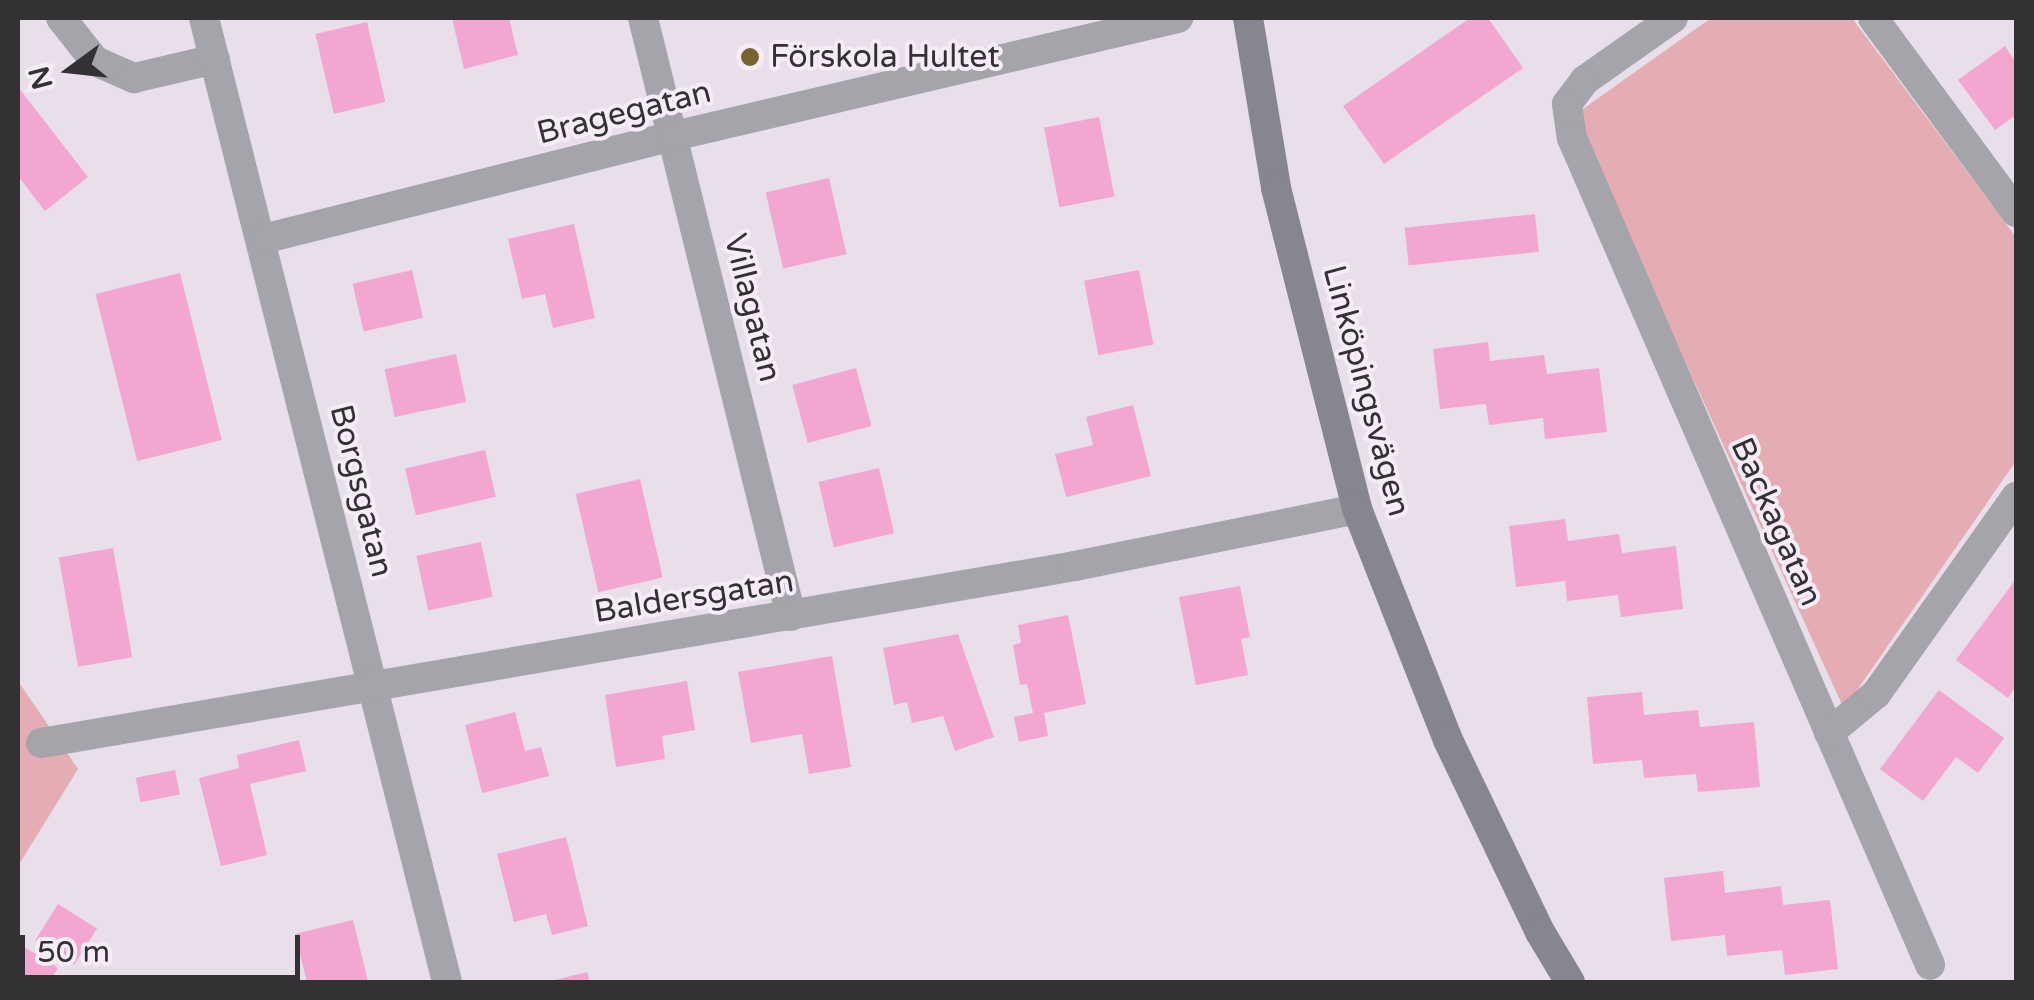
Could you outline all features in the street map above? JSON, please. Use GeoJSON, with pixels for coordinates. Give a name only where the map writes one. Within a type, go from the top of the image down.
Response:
{"type":"FeatureCollection","features":[{"type":"Feature","properties":{"kind":"street"},"geometry":{"type":"LineString","coordinates":[[61,18],[95,61],[134,78],[214,59]]}},
{"type":"Feature","properties":{"kind":"street","name":"Borgsgatan"},"geometry":{"type":"LineString","coordinates":[[204,18],[263,239],[447,982]]}},
{"type":"Feature","properties":{"kind":"street","name":"Villagatan"},"geometry":{"type":"LineString","coordinates":[[642,18],[792,616]]}},
{"type":"Feature","properties":{"kind":"street","name":"Bragegatan"},"geometry":{"type":"LineString","coordinates":[[263,239],[674,136],[1178,18]]}},
{"type":"Feature","properties":{"kind":"street","name":"Linköpingsvägen"},"geometry":{"type":"LineString","coordinates":[[1248,18],[1276,188],[1357,509],[1448,740],[1540,932],[1570,982]]}},
{"type":"Feature","properties":{"kind":"street","name":"Backagatan"},"geometry":{"type":"LineString","coordinates":[[1674,18],[1586,80],[1567,104],[1572,138],[1930,965]]}},
{"type":"Feature","properties":{"kind":"street"},"geometry":{"type":"LineString","coordinates":[[1873,18],[2016,212]]}},
{"type":"Feature","properties":{"kind":"street"},"geometry":{"type":"LineString","coordinates":[[1829,734],[1876,694],[2016,497]]}},
{"type":"Feature","properties":{"kind":"street","name":"Baldersgatan"},"geometry":{"type":"LineString","coordinates":[[40,743],[792,616],[1235,536],[1357,509]]}},
{"type":"Feature","properties":{"kind":"street","name":"Linköpingsvägen"},"geometry":{"type":"LineString","coordinates":[[1540,932],[1551,982]]}},
{"type":"Feature","properties":{"kind":"shaded area"},"geometry":{"type":"Polygon","coordinates":[[[1711,18],[1852,18],[2016,237],[2016,461],[1844,709],[1573,116],[1711,18]]]}},
{"type":"Feature","properties":{"kind":"shaded area"},"geometry":{"type":"Polygon","coordinates":[[[18,681],[78,769],[18,866],[18,681]]]}},
{"type":"Feature","properties":{"kind":"building"},"geometry":{"type":"Polygon","coordinates":[[[452,18],[509,18],[518,55],[464,69],[452,18]]]}},
{"type":"Feature","properties":{"kind":"building"},"geometry":{"type":"Polygon","coordinates":[[[1470,18],[1488,18],[1523,68],[1384,164],[1343,106],[1470,18]]]}},
{"type":"Feature","properties":{"kind":"building"},"geometry":{"type":"Polygon","coordinates":[[[367,22],[385,102],[334,114],[315,34],[367,22]]]}},
{"type":"Feature","properties":{"kind":"building"},"geometry":{"type":"Polygon","coordinates":[[[2005,46],[2016,63],[2016,115],[1995,130],[1958,80],[2005,46]]]}},
{"type":"Feature","properties":{"kind":"building"},"geometry":{"type":"Polygon","coordinates":[[[18,87],[88,177],[45,211],[18,176],[18,87]]]}},
{"type":"Feature","properties":{"kind":"building"},"geometry":{"type":"Polygon","coordinates":[[[1099,117],[1114,197],[1059,207],[1044,128],[1099,117]]]}},
{"type":"Feature","properties":{"kind":"building"},"geometry":{"type":"Polygon","coordinates":[[[829,178],[847,254],[783,269],[766,193],[829,178]]]}},
{"type":"Feature","properties":{"kind":"building"},"geometry":{"type":"Polygon","coordinates":[[[1535,214],[1539,252],[1409,265],[1405,228],[1535,214]]]}},
{"type":"Feature","properties":{"kind":"building"},"geometry":{"type":"Polygon","coordinates":[[[574,224],[595,318],[553,328],[545,294],[522,299],[508,239],[574,224]]]}},
{"type":"Feature","properties":{"kind":"building"},"geometry":{"type":"Polygon","coordinates":[[[412,270],[423,318],[364,331],[353,284],[412,270]]]}},
{"type":"Feature","properties":{"kind":"building"},"geometry":{"type":"Polygon","coordinates":[[[1139,270],[1154,345],[1099,355],[1084,281],[1139,270]]]}},
{"type":"Feature","properties":{"kind":"building"},"geometry":{"type":"Polygon","coordinates":[[[180,273],[222,440],[137,461],[96,294],[180,273]]]}},
{"type":"Feature","properties":{"kind":"building"},"geometry":{"type":"Polygon","coordinates":[[[1488,342],[1490,361],[1544,355],[1547,374],[1599,368],[1607,432],[1545,439],[1543,418],[1489,425],[1486,404],[1440,409],[1433,349],[1488,342]]]}},
{"type":"Feature","properties":{"kind":"building"},"geometry":{"type":"Polygon","coordinates":[[[456,354],[466,402],[395,417],[385,369],[456,354]]]}},
{"type":"Feature","properties":{"kind":"building"},"geometry":{"type":"Polygon","coordinates":[[[856,368],[872,426],[808,443],[792,385],[856,368]]]}},
{"type":"Feature","properties":{"kind":"building"},"geometry":{"type":"Polygon","coordinates":[[[1133,405],[1151,476],[1066,497],[1055,454],[1093,445],[1086,417],[1133,405]]]}},
{"type":"Feature","properties":{"kind":"building"},"geometry":{"type":"Polygon","coordinates":[[[485,450],[496,497],[416,515],[405,468],[485,450]]]}},
{"type":"Feature","properties":{"kind":"building"},"geometry":{"type":"Polygon","coordinates":[[[879,468],[894,533],[834,547],[819,482],[879,468]]]}},
{"type":"Feature","properties":{"kind":"building"},"geometry":{"type":"Polygon","coordinates":[[[640,479],[663,577],[598,592],[576,494],[640,479]]]}},
{"type":"Feature","properties":{"kind":"building"},"geometry":{"type":"Polygon","coordinates":[[[1565,519],[1568,541],[1619,534],[1622,553],[1676,546],[1683,609],[1621,617],[1618,595],[1567,601],[1565,581],[1516,587],[1509,526],[1565,519]]]}},
{"type":"Feature","properties":{"kind":"building"},"geometry":{"type":"Polygon","coordinates":[[[481,542],[493,597],[428,610],[416,556],[481,542]]]}},
{"type":"Feature","properties":{"kind":"building"},"geometry":{"type":"Polygon","coordinates":[[[113,548],[132,657],[78,667],[59,558],[113,548]]]}},
{"type":"Feature","properties":{"kind":"building"},"geometry":{"type":"Polygon","coordinates":[[[2016,579],[2016,686],[2008,698],[1956,660],[2016,579]]]}},
{"type":"Feature","properties":{"kind":"building"},"geometry":{"type":"Polygon","coordinates":[[[1240,586],[1250,637],[1241,639],[1248,675],[1196,685],[1179,597],[1240,586]]]}},
{"type":"Feature","properties":{"kind":"building"},"geometry":{"type":"Polygon","coordinates":[[[1068,615],[1086,704],[1044,713],[1048,736],[1019,742],[1014,717],[1033,713],[1027,684],[1020,685],[1013,645],[1021,643],[1018,625],[1068,615]]]}},
{"type":"Feature","properties":{"kind":"building"},"geometry":{"type":"Polygon","coordinates":[[[958,634],[994,737],[955,751],[943,716],[912,723],[907,702],[894,705],[883,648],[958,634]]]}},
{"type":"Feature","properties":{"kind":"building"},"geometry":{"type":"Polygon","coordinates":[[[832,656],[851,767],[809,774],[802,734],[751,743],[738,672],[832,656]]]}},
{"type":"Feature","properties":{"kind":"building"},"geometry":{"type":"Polygon","coordinates":[[[687,681],[695,730],[662,736],[665,759],[616,767],[605,695],[687,681]]]}},
{"type":"Feature","properties":{"kind":"building"},"geometry":{"type":"Polygon","coordinates":[[[1939,690],[2004,738],[1978,773],[1956,757],[1923,801],[1880,769],[1939,690]]]}},
{"type":"Feature","properties":{"kind":"building"},"geometry":{"type":"Polygon","coordinates":[[[1642,692],[1644,715],[1698,710],[1700,727],[1754,722],[1760,787],[1698,792],[1696,774],[1644,778],[1642,760],[1593,764],[1587,697],[1642,692]]]}},
{"type":"Feature","properties":{"kind":"building"},"geometry":{"type":"Polygon","coordinates":[[[515,712],[525,751],[541,747],[549,776],[482,793],[465,725],[515,712]]]}},
{"type":"Feature","properties":{"kind":"building"},"geometry":{"type":"Polygon","coordinates":[[[299,740],[306,771],[250,784],[267,855],[221,866],[199,778],[239,768],[237,755],[299,740]]]}},
{"type":"Feature","properties":{"kind":"building"},"geometry":{"type":"Polygon","coordinates":[[[175,770],[180,795],[141,802],[136,778],[175,770]]]}},
{"type":"Feature","properties":{"kind":"building"},"geometry":{"type":"Polygon","coordinates":[[[566,837],[588,926],[552,935],[546,914],[514,922],[497,854],[566,837]]]}},
{"type":"Feature","properties":{"kind":"building"},"geometry":{"type":"Polygon","coordinates":[[[1723,871],[1725,893],[1781,886],[1783,905],[1830,900],[1838,969],[1785,975],[1782,950],[1727,956],[1725,935],[1671,941],[1664,878],[1723,871]]]}},
{"type":"Feature","properties":{"kind":"building"},"geometry":{"type":"Polygon","coordinates":[[[58,904],[97,928],[74,965],[35,940],[58,904]]]}},
{"type":"Feature","properties":{"kind":"building"},"geometry":{"type":"Polygon","coordinates":[[[353,920],[368,982],[307,982],[295,934],[353,920]]]}},
{"type":"Feature","properties":{"kind":"building"},"geometry":{"type":"Polygon","coordinates":[[[18,943],[58,968],[49,982],[18,982],[18,943]]]}},
{"type":"Feature","properties":{"kind":"building"},"geometry":{"type":"Polygon","coordinates":[[[587,972],[590,982],[551,982],[551,981],[587,972]]]}},
{"type":"Feature","properties":{"kind":"place","name":"Förskola Hultet"},"geometry":{"type":"Point","coordinates":[750,57]}}]}
